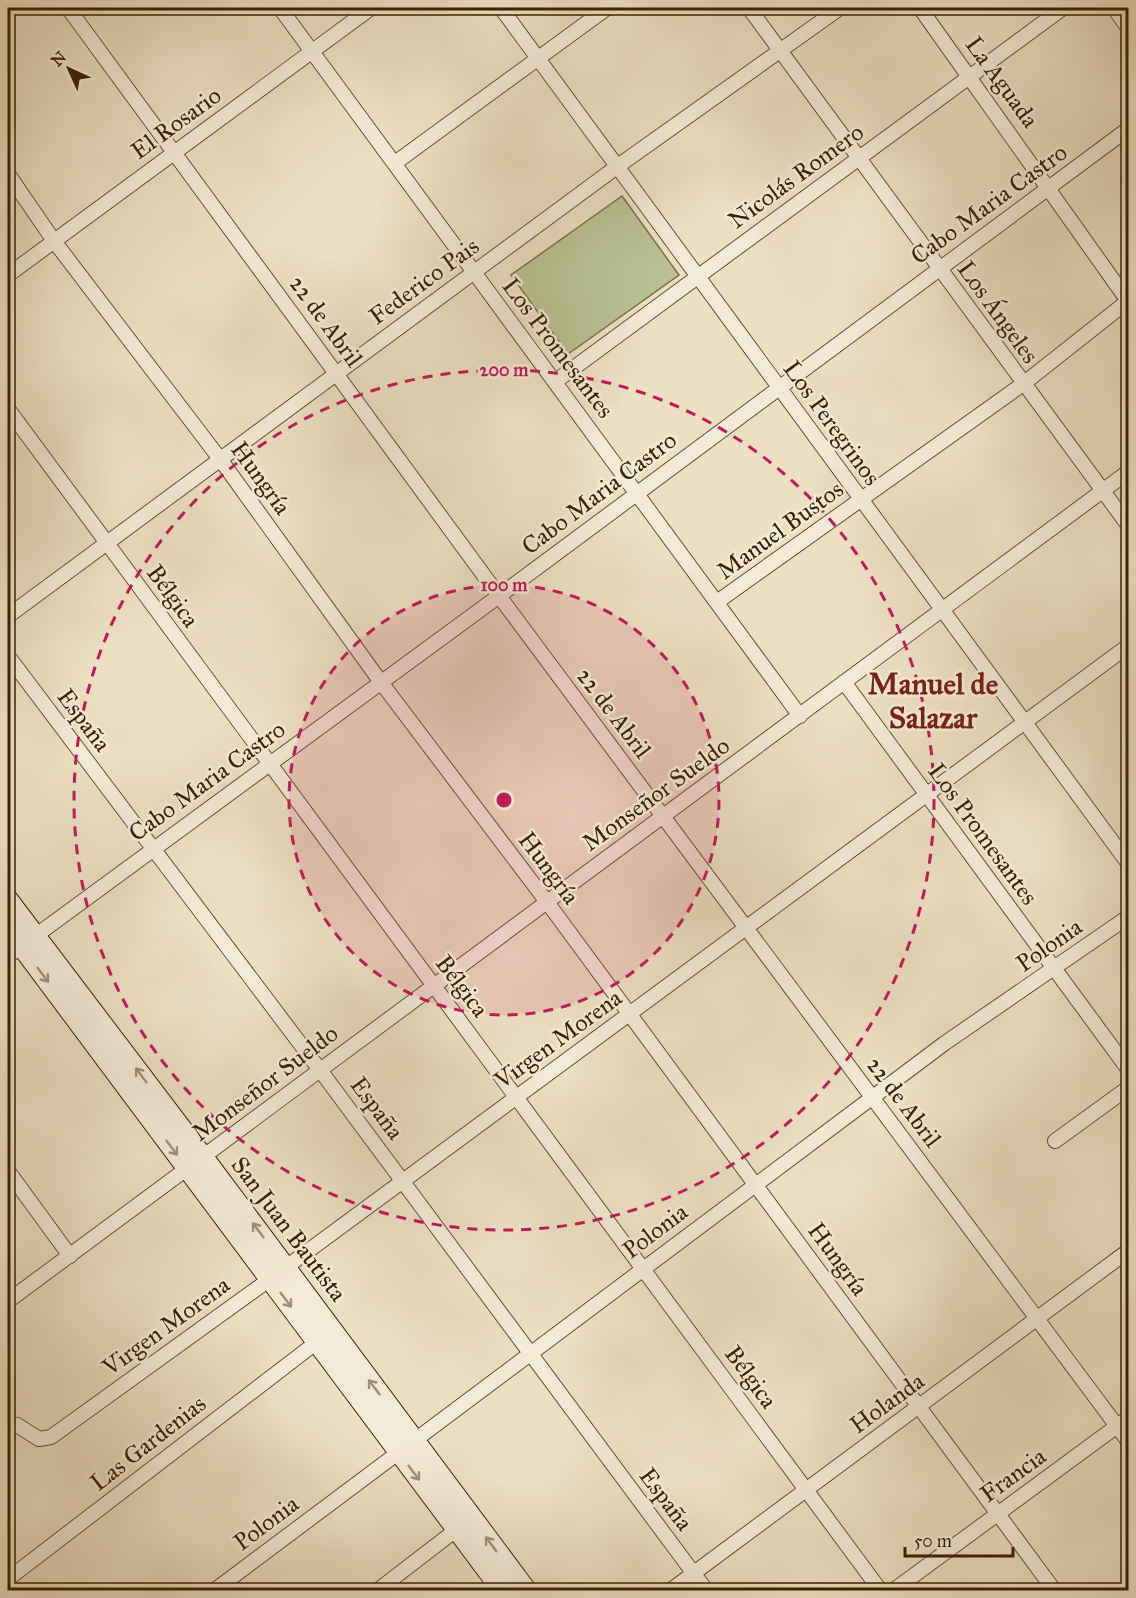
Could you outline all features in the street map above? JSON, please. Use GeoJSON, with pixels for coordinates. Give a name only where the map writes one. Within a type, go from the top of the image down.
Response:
{"type":"FeatureCollection","features":[{"type":"Feature","properties":{"kind":"street","name":"22 de Abril"},"geometry":{"type":"LineString","coordinates":[[68,8],[499,596],[872,1098],[1038,1319],[1123,1422],[1128,1441]]}},
{"type":"Feature","properties":{"kind":"street","name":"Los Promesantes"},"geometry":{"type":"LineString","coordinates":[[280,8],[800,716]]}},
{"type":"Feature","properties":{"kind":"street","name":"El Rosario"},"geometry":{"type":"LineString","coordinates":[[8,275],[371,8]]}},
{"type":"Feature","properties":{"kind":"street","name":"Los Peregrinos"},"geometry":{"type":"LineString","coordinates":[[501,8],[1128,863]]}},
{"type":"Feature","properties":{"kind":"street"},"geometry":{"type":"LineString","coordinates":[[395,163],[607,8]]}},
{"type":"Feature","properties":{"kind":"street","name":"Los Ángeles"},"geometry":{"type":"LineString","coordinates":[[749,8],[1128,525]]}},
{"type":"Feature","properties":{"kind":"street","name":"Federico Pais"},"geometry":{"type":"LineString","coordinates":[[8,616],[618,166],[840,8]]}},
{"type":"Feature","properties":{"kind":"street","name":"La Aguada"},"geometry":{"type":"LineString","coordinates":[[920,8],[1050,187],[1128,301]]}},
{"type":"Feature","properties":{"kind":"street","name":"Nicolás Romero"},"geometry":{"type":"LineString","coordinates":[[556,381],[1063,8]]}},
{"type":"Feature","properties":{"kind":"street"},"geometry":{"type":"LineString","coordinates":[[1113,8],[1128,28]]}},
{"type":"Feature","properties":{"kind":"street","name":"Cabo Maria Castro"},"geometry":{"type":"LineString","coordinates":[[21,946],[499,596],[1128,129]]}},
{"type":"Feature","properties":{"kind":"street","name":"Hungría"},"geometry":{"type":"LineString","coordinates":[[8,174],[54,241],[220,459],[380,681],[547,902],[1054,1590]]}},
{"type":"Feature","properties":{"kind":"street","name":"Manuel Bustos"},"geometry":{"type":"LineString","coordinates":[[717,602],[1023,384],[1128,301]]}},
{"type":"Feature","properties":{"kind":"street","name":"Bélgica"},"geometry":{"type":"LineString","coordinates":[[8,409],[880,1590]]}},
{"type":"Feature","properties":{"kind":"street","name":"Monseñor Sueldo"},"geometry":{"type":"LineString","coordinates":[[8,1301],[1128,472]]}},
{"type":"Feature","properties":{"kind":"street","name":"Virgen Morena"},"geometry":{"type":"LineString","coordinates":[[8,1424],[17,1425],[39,1439],[51,1437],[278,1274],[1128,646]]}},
{"type":"Feature","properties":{"kind":"street","name":"España"},"geometry":{"type":"LineString","coordinates":[[8,656],[320,1070],[706,1590]]}},
{"type":"Feature","properties":{"kind":"street","name":"Los Promesantes"},"geometry":{"type":"LineString","coordinates":[[844,682],[1128,1070]]}},
{"type":"Feature","properties":{"kind":"street","name":"San Juan Bautista"},"geometry":{"type":"LineString","coordinates":[[8,900],[21,946]]}},
{"type":"Feature","properties":{"kind":"street","name":"Polonia"},"geometry":{"type":"LineString","coordinates":[[215,1590],[945,1043],[1128,917]]}},
{"type":"Feature","properties":{"kind":"street","name":"San Juan Bautista"},"geometry":{"type":"LineString","coordinates":[[8,928],[196,1163],[406,1445],[456,1530],[502,1590]]}},
{"type":"Feature","properties":{"kind":"street"},"geometry":{"type":"LineString","coordinates":[[1056,1140],[1128,1088]]}},
{"type":"Feature","properties":{"kind":"street"},"geometry":{"type":"LineString","coordinates":[[8,1171],[70,1256]]}},
{"type":"Feature","properties":{"kind":"street","name":"Holanda"},"geometry":{"type":"LineString","coordinates":[[671,1590],[1128,1251]]}},
{"type":"Feature","properties":{"kind":"street","name":"San Juan Bautista"},"geometry":{"type":"LineString","coordinates":[[278,1274],[317,1342],[526,1590]]}},
{"type":"Feature","properties":{"kind":"street","name":"Las Gardenias"},"geometry":{"type":"LineString","coordinates":[[8,1579],[317,1342]]}},
{"type":"Feature","properties":{"kind":"street","name":"Francia"},"geometry":{"type":"LineString","coordinates":[[894,1590],[1123,1422]]}},
{"type":"Feature","properties":{"kind":"street"},"geometry":{"type":"LineString","coordinates":[[378,1590],[456,1530]]}},
{"type":"Feature","properties":{"kind":"green space"},"geometry":{"type":"Polygon","coordinates":[[[622,196],[679,275],[568,354],[511,275],[622,196]]]}},
{"type":"Feature","properties":{"kind":"district","name":"Manuel de Salazar"},"geometry":{"type":"Point","coordinates":[933,701]}}]}
